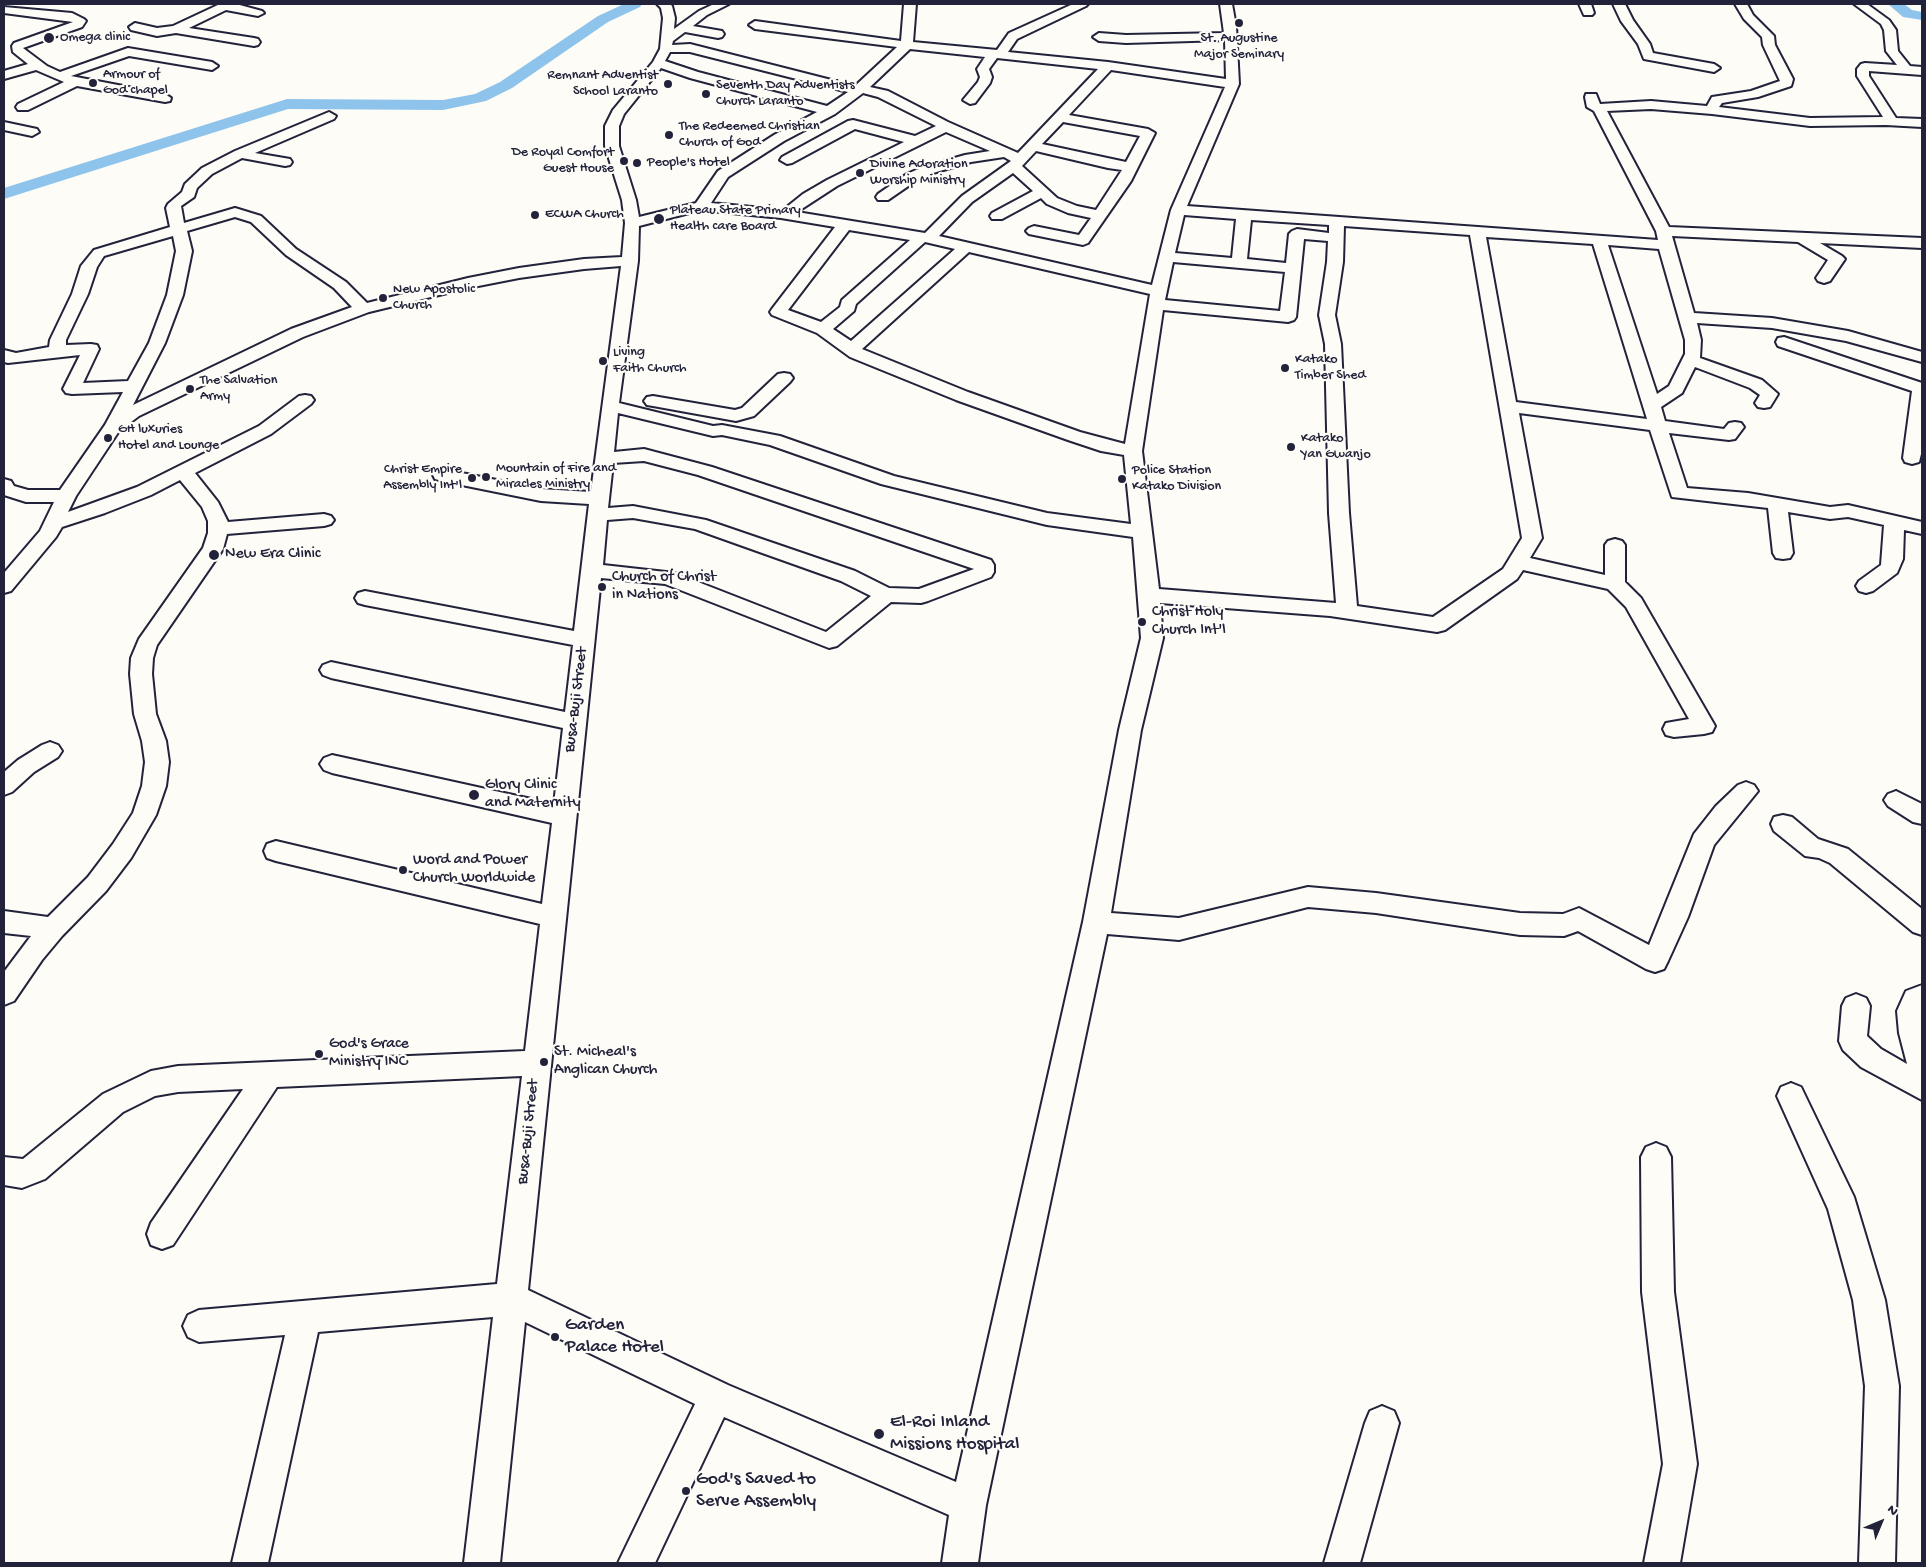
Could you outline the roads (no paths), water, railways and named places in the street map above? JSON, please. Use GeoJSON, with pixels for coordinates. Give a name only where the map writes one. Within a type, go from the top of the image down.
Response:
{"type":"FeatureCollection","features":[{"type":"Feature","properties":{"kind":"street","name":"Busa-Buji Street"},"geometry":{"type":"LineString","coordinates":[[482,1563],[574,722],[611,400],[630,261],[632,223],[629,200],[612,146],[612,126],[618,113],[669,44],[703,13],[723,4]]}},
{"type":"Feature","properties":{"kind":"street"},"geometry":{"type":"LineString","coordinates":[[701,206],[723,174],[779,138],[830,111],[859,89],[907,44],[910,4]]}},
{"type":"Feature","properties":{"kind":"street"},"geometry":{"type":"LineString","coordinates":[[970,100],[984,83],[986,77],[984,69],[1013,36],[1082,4]]}},
{"type":"Feature","properties":{"kind":"street"},"geometry":{"type":"LineString","coordinates":[[960,1563],[968,1505],[1096,922],[1130,730],[1152,638],[1150,595],[1133,451],[1157,298],[1178,210],[1233,84],[1226,4]]}},
{"type":"Feature","properties":{"kind":"street"},"geometry":{"type":"LineString","coordinates":[[1619,4],[1627,21],[1644,44],[1648,56],[1714,68]]}},
{"type":"Feature","properties":{"kind":"street"},"geometry":{"type":"LineString","coordinates":[[1712,110],[1712,106],[1717,100],[1753,94],[1786,84],[1787,79],[1769,45],[1768,36],[1748,17],[1742,4]]}},
{"type":"Feature","properties":{"kind":"street"},"geometry":{"type":"LineString","coordinates":[[1860,4],[1885,22],[1890,30],[1892,51],[1906,69]]}},
{"type":"Feature","properties":{"kind":"street"},"geometry":{"type":"LineString","coordinates":[[135,27],[157,32],[176,29],[227,5],[258,13]]}},
{"type":"Feature","properties":{"kind":"street"},"geometry":{"type":"LineString","coordinates":[[664,5],[669,18],[669,44],[694,75],[830,111]]}},
{"type":"Feature","properties":{"kind":"street"},"geometry":{"type":"LineString","coordinates":[[4,10],[72,17],[80,21],[78,24],[22,44],[17,49],[4,52]]}},
{"type":"Feature","properties":{"kind":"street"},"geometry":{"type":"LineString","coordinates":[[756,25],[1107,66],[1233,84]]}},
{"type":"Feature","properties":{"kind":"street"},"geometry":{"type":"LineString","coordinates":[[176,29],[254,42]]}},
{"type":"Feature","properties":{"kind":"street"},"geometry":{"type":"LineString","coordinates":[[669,44],[718,34]]}},
{"type":"Feature","properties":{"kind":"street"},"geometry":{"type":"LineString","coordinates":[[1099,37],[1126,39],[1230,36]]}},
{"type":"Feature","properties":{"kind":"street"},"geometry":{"type":"LineString","coordinates":[[823,329],[848,308],[848,303],[967,200],[1016,163],[1107,66],[1126,39]]}},
{"type":"Feature","properties":{"kind":"street"},"geometry":{"type":"LineString","coordinates":[[669,44],[882,94],[1004,153],[1016,163],[1042,192],[1060,206],[1099,215]]}},
{"type":"Feature","properties":{"kind":"street"},"geometry":{"type":"LineString","coordinates":[[17,49],[38,66],[60,76],[76,81],[165,98]]}},
{"type":"Feature","properties":{"kind":"street"},"geometry":{"type":"LineString","coordinates":[[60,76],[128,52],[212,66]]}},
{"type":"Feature","properties":{"kind":"street"},"geometry":{"type":"LineString","coordinates":[[4,75],[38,66]]}},
{"type":"Feature","properties":{"kind":"street"},"geometry":{"type":"LineString","coordinates":[[1892,121],[1864,76],[1863,69],[1865,67],[1922,71]]}},
{"type":"Feature","properties":{"kind":"street"},"geometry":{"type":"LineString","coordinates":[[23,107],[76,81]]}},
{"type":"Feature","properties":{"kind":"street"},"geometry":{"type":"LineString","coordinates":[[1651,406],[1676,389],[1693,354],[1693,340],[1665,238],[1595,103],[1712,110],[1810,122],[1892,121],[1922,123]]}},
{"type":"Feature","properties":{"kind":"street"},"geometry":{"type":"LineString","coordinates":[[4,586],[48,533],[66,496],[113,427],[157,343],[175,295],[184,251],[173,208],[175,204],[189,194],[190,187],[207,171],[240,154],[329,116]]}},
{"type":"Feature","properties":{"kind":"street"},"geometry":{"type":"LineString","coordinates":[[1034,231],[1083,240],[1131,167],[1148,133],[1060,117]]}},
{"type":"Feature","properties":{"kind":"street"},"geometry":{"type":"LineString","coordinates":[[787,160],[853,124],[917,141]]}},
{"type":"Feature","properties":{"kind":"street"},"geometry":{"type":"LineString","coordinates":[[4,126],[32,132]]}},
{"type":"Feature","properties":{"kind":"street"},"geometry":{"type":"LineString","coordinates":[[788,215],[791,209],[808,196],[947,126]]}},
{"type":"Feature","properties":{"kind":"street"},"geometry":{"type":"LineString","coordinates":[[1032,146],[1108,164],[1131,167]]}},
{"type":"Feature","properties":{"kind":"street"},"geometry":{"type":"LineString","coordinates":[[883,197],[912,177],[928,170],[970,158],[1004,153]]}},
{"type":"Feature","properties":{"kind":"street"},"geometry":{"type":"LineString","coordinates":[[240,154],[285,162]]}},
{"type":"Feature","properties":{"kind":"street"},"geometry":{"type":"LineString","coordinates":[[997,216],[1042,192]]}},
{"type":"Feature","properties":{"kind":"street"},"geometry":{"type":"LineString","coordinates":[[632,223],[701,206],[788,215],[925,238],[966,247],[1157,298],[1288,317],[1297,234],[1337,229]]}},
{"type":"Feature","properties":{"kind":"street"},"geometry":{"type":"LineString","coordinates":[[1178,210],[1244,215],[1337,229],[1476,232],[1598,240],[1800,238],[1922,243]]}},
{"type":"Feature","properties":{"kind":"street"},"geometry":{"type":"LineString","coordinates":[[57,351],[58,340],[80,294],[89,266],[99,253],[235,212],[256,218],[289,251],[340,285],[363,310]]}},
{"type":"Feature","properties":{"kind":"street"},"geometry":{"type":"LineString","coordinates":[[1239,263],[1244,215]]}},
{"type":"Feature","properties":{"kind":"street"},"geometry":{"type":"LineString","coordinates":[[845,224],[778,312],[823,329],[856,353],[972,399],[1108,447],[1133,451]]}},
{"type":"Feature","properties":{"kind":"street"},"geometry":{"type":"LineString","coordinates":[[1337,229],[1327,315],[1333,344],[1339,513],[1346,612]]}},
{"type":"Feature","properties":{"kind":"street"},"geometry":{"type":"LineString","coordinates":[[1150,595],[1346,612],[1437,625],[1510,574],[1532,538],[1476,232]]}},
{"type":"Feature","properties":{"kind":"street"},"geometry":{"type":"LineString","coordinates":[[1800,238],[1837,259],[1824,278]]}},
{"type":"Feature","properties":{"kind":"street"},"geometry":{"type":"LineString","coordinates":[[1598,240],[1678,493],[1777,503],[1830,512],[1848,511],[1922,528]]}},
{"type":"Feature","properties":{"kind":"street"},"geometry":{"type":"LineString","coordinates":[[852,349],[966,247]]}},
{"type":"Feature","properties":{"kind":"street"},"geometry":{"type":"LineString","coordinates":[[1166,257],[1294,268]]}},
{"type":"Feature","properties":{"kind":"street"},"geometry":{"type":"LineString","coordinates":[[113,427],[133,412],[297,333],[363,310],[502,276],[564,266],[630,261]]}},
{"type":"Feature","properties":{"kind":"street"},"geometry":{"type":"LineString","coordinates":[[1687,318],[1772,322],[1848,336],[1922,357]]}},
{"type":"Feature","properties":{"kind":"street"},"geometry":{"type":"LineString","coordinates":[[1784,342],[1922,389],[1912,458]]}},
{"type":"Feature","properties":{"kind":"street"},"geometry":{"type":"LineString","coordinates":[[4,355],[8,358],[16,358],[57,351],[91,349],[72,390],[134,386]]}},
{"type":"Feature","properties":{"kind":"street"},"geometry":{"type":"LineString","coordinates":[[1690,360],[1756,384],[1769,394],[1764,403]]}},
{"type":"Feature","properties":{"kind":"street"},"geometry":{"type":"LineString","coordinates":[[611,400],[736,416],[748,412],[784,378]]}},
{"type":"Feature","properties":{"kind":"street"},"geometry":{"type":"LineString","coordinates":[[54,523],[118,502],[184,472],[265,430],[305,400]]}},
{"type":"Feature","properties":{"kind":"street"},"geometry":{"type":"LineString","coordinates":[[611,400],[713,431],[722,430],[774,440],[888,480],[1047,519],[1142,532]]}},
{"type":"Feature","properties":{"kind":"street"},"geometry":{"type":"LineString","coordinates":[[1508,406],[1729,435],[1735,427]]}},
{"type":"Feature","properties":{"kind":"street"},"geometry":{"type":"LineString","coordinates":[[442,475],[599,507],[699,524],[848,576],[886,595],[921,596],[984,572],[984,564],[705,471],[644,455],[605,458]]}},
{"type":"Feature","properties":{"kind":"street"},"geometry":{"type":"LineString","coordinates":[[4,993],[53,928],[97,884],[122,851],[144,815],[154,786],[157,762],[154,742],[145,714],[140,674],[142,658],[147,644],[213,549],[218,529],[218,521],[211,506],[184,472]]}},
{"type":"Feature","properties":{"kind":"street"},"geometry":{"type":"LineString","coordinates":[[4,485],[5,489],[26,496],[66,496]]}},
{"type":"Feature","properties":{"kind":"street"},"geometry":{"type":"LineString","coordinates":[[1777,503],[1784,553]]}},
{"type":"Feature","properties":{"kind":"street"},"geometry":{"type":"LineString","coordinates":[[218,529],[324,520]]}},
{"type":"Feature","properties":{"kind":"street"},"geometry":{"type":"LineString","coordinates":[[1866,586],[1890,568],[1893,559],[1894,522]]}},
{"type":"Feature","properties":{"kind":"street"},"geometry":{"type":"LineString","coordinates":[[1615,545],[1615,584]]}},
{"type":"Feature","properties":{"kind":"street"},"geometry":{"type":"LineString","coordinates":[[1518,562],[1615,584],[1634,602],[1704,726],[1674,729]]}},
{"type":"Feature","properties":{"kind":"street"},"geometry":{"type":"LineString","coordinates":[[592,570],[668,578],[830,641],[886,595]]}},
{"type":"Feature","properties":{"kind":"street"},"geometry":{"type":"LineString","coordinates":[[365,598],[584,640]]}},
{"type":"Feature","properties":{"kind":"street"},"geometry":{"type":"LineString","coordinates":[[331,670],[574,722]]}},
{"type":"Feature","properties":{"kind":"street"},"geometry":{"type":"LineString","coordinates":[[4,786],[26,766],[50,751]]}},
{"type":"Feature","properties":{"kind":"street"},"geometry":{"type":"LineString","coordinates":[[332,764],[564,816]]}},
{"type":"Feature","properties":{"kind":"street"},"geometry":{"type":"LineString","coordinates":[[1096,922],[1179,929],[1308,897],[1376,903],[1520,924],[1564,925],[1579,919],[1655,961],[1675,917],[1703,842],[1725,813],[1746,791]]}},
{"type":"Feature","properties":{"kind":"street"},"geometry":{"type":"LineString","coordinates":[[1896,800],[1922,815]]}},
{"type":"Feature","properties":{"kind":"street"},"geometry":{"type":"LineString","coordinates":[[1783,824],[1814,850],[1820,848],[1839,856],[1922,924]]}},
{"type":"Feature","properties":{"kind":"street"},"geometry":{"type":"LineString","coordinates":[[276,851],[553,917]]}},
{"type":"Feature","properties":{"kind":"street"},"geometry":{"type":"LineString","coordinates":[[4,922],[53,928]]}},
{"type":"Feature","properties":{"kind":"street"},"geometry":{"type":"LineString","coordinates":[[1922,997],[1916,999],[1911,1011],[1913,1033],[1922,1067]]}},
{"type":"Feature","properties":{"kind":"street"},"geometry":{"type":"LineString","coordinates":[[1856,1006],[1853,1041],[1871,1058],[1922,1087]]}},
{"type":"Feature","properties":{"kind":"street"},"geometry":{"type":"LineString","coordinates":[[4,1171],[22,1174],[34,1169],[113,1103],[151,1084],[178,1080],[269,1075],[536,1063]]}},
{"type":"Feature","properties":{"kind":"street"},"geometry":{"type":"LineString","coordinates":[[162,1234],[269,1075]]}},
{"type":"Feature","properties":{"kind":"street"},"geometry":{"type":"LineString","coordinates":[[1791,1096],[1843,1207],[1869,1300],[1882,1386],[1877,1563]]}},
{"type":"Feature","properties":{"kind":"street"},"geometry":{"type":"LineString","coordinates":[[1656,1157],[1658,1292],[1680,1464],[1662,1563]]}},
{"type":"Feature","properties":{"kind":"street"},"geometry":{"type":"LineString","coordinates":[[199,1326],[512,1299],[716,1397],[968,1505]]}},
{"type":"Feature","properties":{"kind":"street"},"geometry":{"type":"LineString","coordinates":[[250,1563],[304,1316]]}},
{"type":"Feature","properties":{"kind":"street"},"geometry":{"type":"LineString","coordinates":[[636,1563],[716,1397]]}},
{"type":"Feature","properties":{"kind":"street"},"geometry":{"type":"LineString","coordinates":[[1342,1563],[1382,1423]]}},
{"type":"Feature","properties":{"kind":"waterway"},"geometry":{"type":"LineString","coordinates":[[4,194],[287,104],[443,105],[480,98],[506,85],[603,19],[635,4]]}},
{"type":"Feature","properties":{"kind":"waterway"},"geometry":{"type":"LineString","coordinates":[[1895,4],[1908,14],[1922,16]]}},
{"type":"Feature","properties":{"kind":"place","name":"St. Augustine Major Seminary"},"geometry":{"type":"Point","coordinates":[1239,23]}},
{"type":"Feature","properties":{"kind":"place","name":"Omega clinic"},"geometry":{"type":"Point","coordinates":[49,38]}},
{"type":"Feature","properties":{"kind":"place","name":"Armour of God chapel"},"geometry":{"type":"Point","coordinates":[93,83]}},
{"type":"Feature","properties":{"kind":"place","name":"Remnant Adventist School Laranto"},"geometry":{"type":"Point","coordinates":[668,84]}},
{"type":"Feature","properties":{"kind":"place","name":"Seventh Day Adventists Church Laranto"},"geometry":{"type":"Point","coordinates":[706,94]}},
{"type":"Feature","properties":{"kind":"place","name":"The Redeemed Christian Church of God"},"geometry":{"type":"Point","coordinates":[669,135]}},
{"type":"Feature","properties":{"kind":"place","name":"De Royal Comfort Guest House"},"geometry":{"type":"Point","coordinates":[624,161]}},
{"type":"Feature","properties":{"kind":"place","name":"People's Hotel"},"geometry":{"type":"Point","coordinates":[637,163]}},
{"type":"Feature","properties":{"kind":"place","name":"Divine Adoration Worship Ministry"},"geometry":{"type":"Point","coordinates":[860,173]}},
{"type":"Feature","properties":{"kind":"place","name":"ECWA Church"},"geometry":{"type":"Point","coordinates":[535,215]}},
{"type":"Feature","properties":{"kind":"place","name":"Plateau State Primary Health care Board"},"geometry":{"type":"Point","coordinates":[659,219]}},
{"type":"Feature","properties":{"kind":"place","name":"New Apostolic Church"},"geometry":{"type":"Point","coordinates":[383,298]}},
{"type":"Feature","properties":{"kind":"place","name":"Living Faith Church"},"geometry":{"type":"Point","coordinates":[603,361]}},
{"type":"Feature","properties":{"kind":"place","name":"Katako Timber Shed"},"geometry":{"type":"Point","coordinates":[1285,368]}},
{"type":"Feature","properties":{"kind":"place","name":"The Salvation Army"},"geometry":{"type":"Point","coordinates":[190,389]}},
{"type":"Feature","properties":{"kind":"place","name":"GH luxuries Hotel and Lounge"},"geometry":{"type":"Point","coordinates":[108,438]}},
{"type":"Feature","properties":{"kind":"place","name":"Katako Yan Gwanjo"},"geometry":{"type":"Point","coordinates":[1291,447]}},
{"type":"Feature","properties":{"kind":"place","name":"Mountain of Fire and Miracles Ministry"},"geometry":{"type":"Point","coordinates":[486,477]}},
{"type":"Feature","properties":{"kind":"place","name":"Christ Empire Assembly Int'l"},"geometry":{"type":"Point","coordinates":[472,478]}},
{"type":"Feature","properties":{"kind":"place","name":"Police Station Katako Division"},"geometry":{"type":"Point","coordinates":[1122,479]}},
{"type":"Feature","properties":{"kind":"place","name":"New Era Clinic"},"geometry":{"type":"Point","coordinates":[214,555]}},
{"type":"Feature","properties":{"kind":"place","name":"Church of Christ in Nations"},"geometry":{"type":"Point","coordinates":[602,587]}},
{"type":"Feature","properties":{"kind":"place","name":"Christ Holy Church Int'l"},"geometry":{"type":"Point","coordinates":[1142,622]}},
{"type":"Feature","properties":{"kind":"place","name":"Glory Clinic and Maternity"},"geometry":{"type":"Point","coordinates":[474,795]}},
{"type":"Feature","properties":{"kind":"place","name":"Word and Power Church Worldwide"},"geometry":{"type":"Point","coordinates":[403,870]}},
{"type":"Feature","properties":{"kind":"place","name":"God's Grace Ministry INC"},"geometry":{"type":"Point","coordinates":[319,1054]}},
{"type":"Feature","properties":{"kind":"place","name":"St. Micheal's Anglican Church"},"geometry":{"type":"Point","coordinates":[544,1062]}},
{"type":"Feature","properties":{"kind":"place","name":"Garden Palace Hotel"},"geometry":{"type":"Point","coordinates":[555,1337]}},
{"type":"Feature","properties":{"kind":"place","name":"El-Roi Inland Missions Hospital"},"geometry":{"type":"Point","coordinates":[879,1434]}},
{"type":"Feature","properties":{"kind":"place","name":"God's Saved to Serve Assembly"},"geometry":{"type":"Point","coordinates":[686,1491]}}]}
